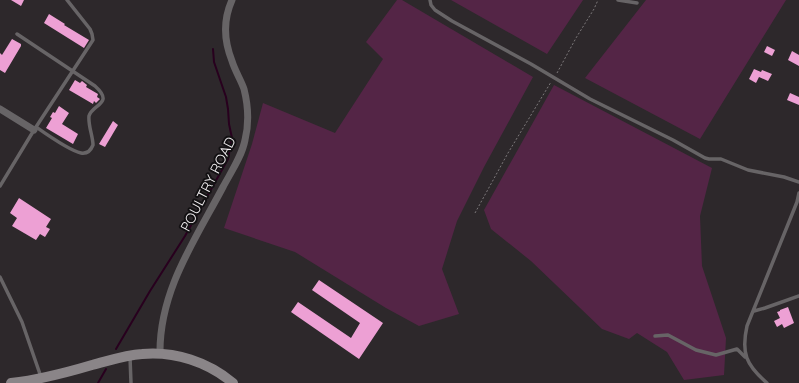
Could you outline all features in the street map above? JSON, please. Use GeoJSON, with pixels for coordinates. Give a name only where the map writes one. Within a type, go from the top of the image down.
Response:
{"type":"FeatureCollection","features":[{"type":"Feature","properties":{"kind":"main road"},"geometry":{"type":"LineString","coordinates":[[11,383],[42,378],[130,356],[160,354],[183,357],[196,361],[215,370],[233,383]]}},
{"type":"Feature","properties":{"kind":"street","name":"POULTRY ROAD"},"geometry":{"type":"LineString","coordinates":[[160,354],[159,340],[171,288],[190,248],[238,159],[245,142],[248,123],[244,89],[227,49],[225,26],[227,11],[232,0]]}},
{"type":"Feature","properties":{"kind":"street"},"geometry":{"type":"LineString","coordinates":[[0,109],[35,129]]}},
{"type":"Feature","properties":{"kind":"lane"},"geometry":{"type":"LineString","coordinates":[[0,186],[35,129],[91,44],[93,37],[90,29],[67,0]]}},
{"type":"Feature","properties":{"kind":"lane"},"geometry":{"type":"LineString","coordinates":[[430,0],[431,5],[435,10],[452,21],[554,77],[590,99],[673,140],[705,158],[721,159],[748,170],[784,177],[799,182]]}},
{"type":"Feature","properties":{"kind":"lane"},"geometry":{"type":"LineString","coordinates":[[618,0],[637,3]]}},
{"type":"Feature","properties":{"kind":"lane"},"geometry":{"type":"LineString","coordinates":[[17,34],[95,86],[102,95],[101,102],[90,115],[93,145],[90,150],[81,153],[35,129]]}},
{"type":"Feature","properties":{"kind":"lane"},"geometry":{"type":"LineString","coordinates":[[746,358],[744,339],[747,326],[798,203],[799,193]]}},
{"type":"Feature","properties":{"kind":"lane"},"geometry":{"type":"LineString","coordinates":[[0,277],[20,317],[42,378]]}},
{"type":"Feature","properties":{"kind":"lane"},"geometry":{"type":"LineString","coordinates":[[754,311],[799,296]]}},
{"type":"Feature","properties":{"kind":"lane"},"geometry":{"type":"LineString","coordinates":[[655,336],[668,335],[696,350],[716,355],[737,349],[746,358],[751,367],[767,383]]}},
{"type":"Feature","properties":{"kind":"lane"},"geometry":{"type":"LineString","coordinates":[[130,356],[131,383]]}},
{"type":"Feature","properties":{"kind":"path"},"geometry":{"type":"LineString","coordinates":[[475,213],[508,153],[598,0]]}},
{"type":"Feature","properties":{"kind":"shaded area"},"geometry":{"type":"Polygon","coordinates":[[[397,0],[402,0],[533,77],[484,167],[457,221],[442,269],[459,314],[419,326],[386,308],[295,252],[224,228],[252,144],[263,103],[335,133],[383,59],[366,42],[397,0]]]}},
{"type":"Feature","properties":{"kind":"shaded area"},"geometry":{"type":"Polygon","coordinates":[[[451,0],[583,0],[547,54],[451,0]]]}},
{"type":"Feature","properties":{"kind":"shaded area"},"geometry":{"type":"Polygon","coordinates":[[[646,0],[786,0],[700,139],[585,78],[646,0]]]}},
{"type":"Feature","properties":{"kind":"shaded area"},"geometry":{"type":"Polygon","coordinates":[[[554,85],[712,168],[700,216],[702,266],[726,338],[724,375],[684,380],[667,352],[637,333],[629,339],[602,329],[531,261],[491,229],[484,210],[554,85]]]}},
{"type":"Feature","properties":{"kind":"building"},"geometry":{"type":"Polygon","coordinates":[[[11,0],[24,0],[21,6],[11,0]]]}},
{"type":"Feature","properties":{"kind":"building"},"geometry":{"type":"Polygon","coordinates":[[[49,14],[89,40],[84,48],[44,23],[49,14]]]}},
{"type":"Feature","properties":{"kind":"building"},"geometry":{"type":"Polygon","coordinates":[[[12,39],[21,44],[21,46],[5,73],[0,70],[0,53],[2,55],[12,39]]]}},
{"type":"Feature","properties":{"kind":"building"},"geometry":{"type":"Polygon","coordinates":[[[767,46],[775,50],[772,56],[764,52],[767,46]]]}},
{"type":"Feature","properties":{"kind":"building"},"geometry":{"type":"Polygon","coordinates":[[[792,51],[799,55],[799,66],[788,60],[792,51]]]}},
{"type":"Feature","properties":{"kind":"building"},"geometry":{"type":"Polygon","coordinates":[[[754,69],[772,74],[768,81],[759,77],[756,83],[749,79],[754,69]]]}},
{"type":"Feature","properties":{"kind":"building"},"geometry":{"type":"Polygon","coordinates":[[[75,80],[80,83],[82,81],[87,85],[86,87],[98,94],[97,97],[100,99],[96,103],[94,101],[93,104],[69,90],[75,80]]]}},
{"type":"Feature","properties":{"kind":"building"},"geometry":{"type":"Polygon","coordinates":[[[790,93],[799,97],[799,105],[787,100],[790,93]]]}},
{"type":"Feature","properties":{"kind":"building"},"geometry":{"type":"Polygon","coordinates":[[[59,106],[69,113],[62,124],[78,134],[73,144],[46,128],[52,118],[50,117],[53,112],[55,113],[59,106]]]}},
{"type":"Feature","properties":{"kind":"building"},"geometry":{"type":"Polygon","coordinates":[[[113,121],[118,125],[105,147],[99,144],[113,121]]]}},
{"type":"Feature","properties":{"kind":"building"},"geometry":{"type":"Polygon","coordinates":[[[19,198],[51,219],[46,227],[50,229],[45,237],[40,234],[36,240],[12,226],[17,218],[10,213],[19,198]]]}},
{"type":"Feature","properties":{"kind":"building"},"geometry":{"type":"Polygon","coordinates":[[[319,280],[383,323],[359,359],[291,312],[298,302],[351,338],[360,323],[312,290],[319,280]]]}},
{"type":"Feature","properties":{"kind":"building"},"geometry":{"type":"Polygon","coordinates":[[[788,307],[794,323],[784,328],[782,324],[777,327],[774,321],[780,318],[777,312],[788,307]]]}},
{"type":"Feature","properties":{"kind":"waterway"},"geometry":{"type":"LineString","coordinates":[[116,349],[150,291],[185,236],[228,159],[232,138],[226,97],[214,62],[213,49]]}},
{"type":"Feature","properties":{"kind":"waterway"},"geometry":{"type":"LineString","coordinates":[[98,383],[106,369]]}}]}
